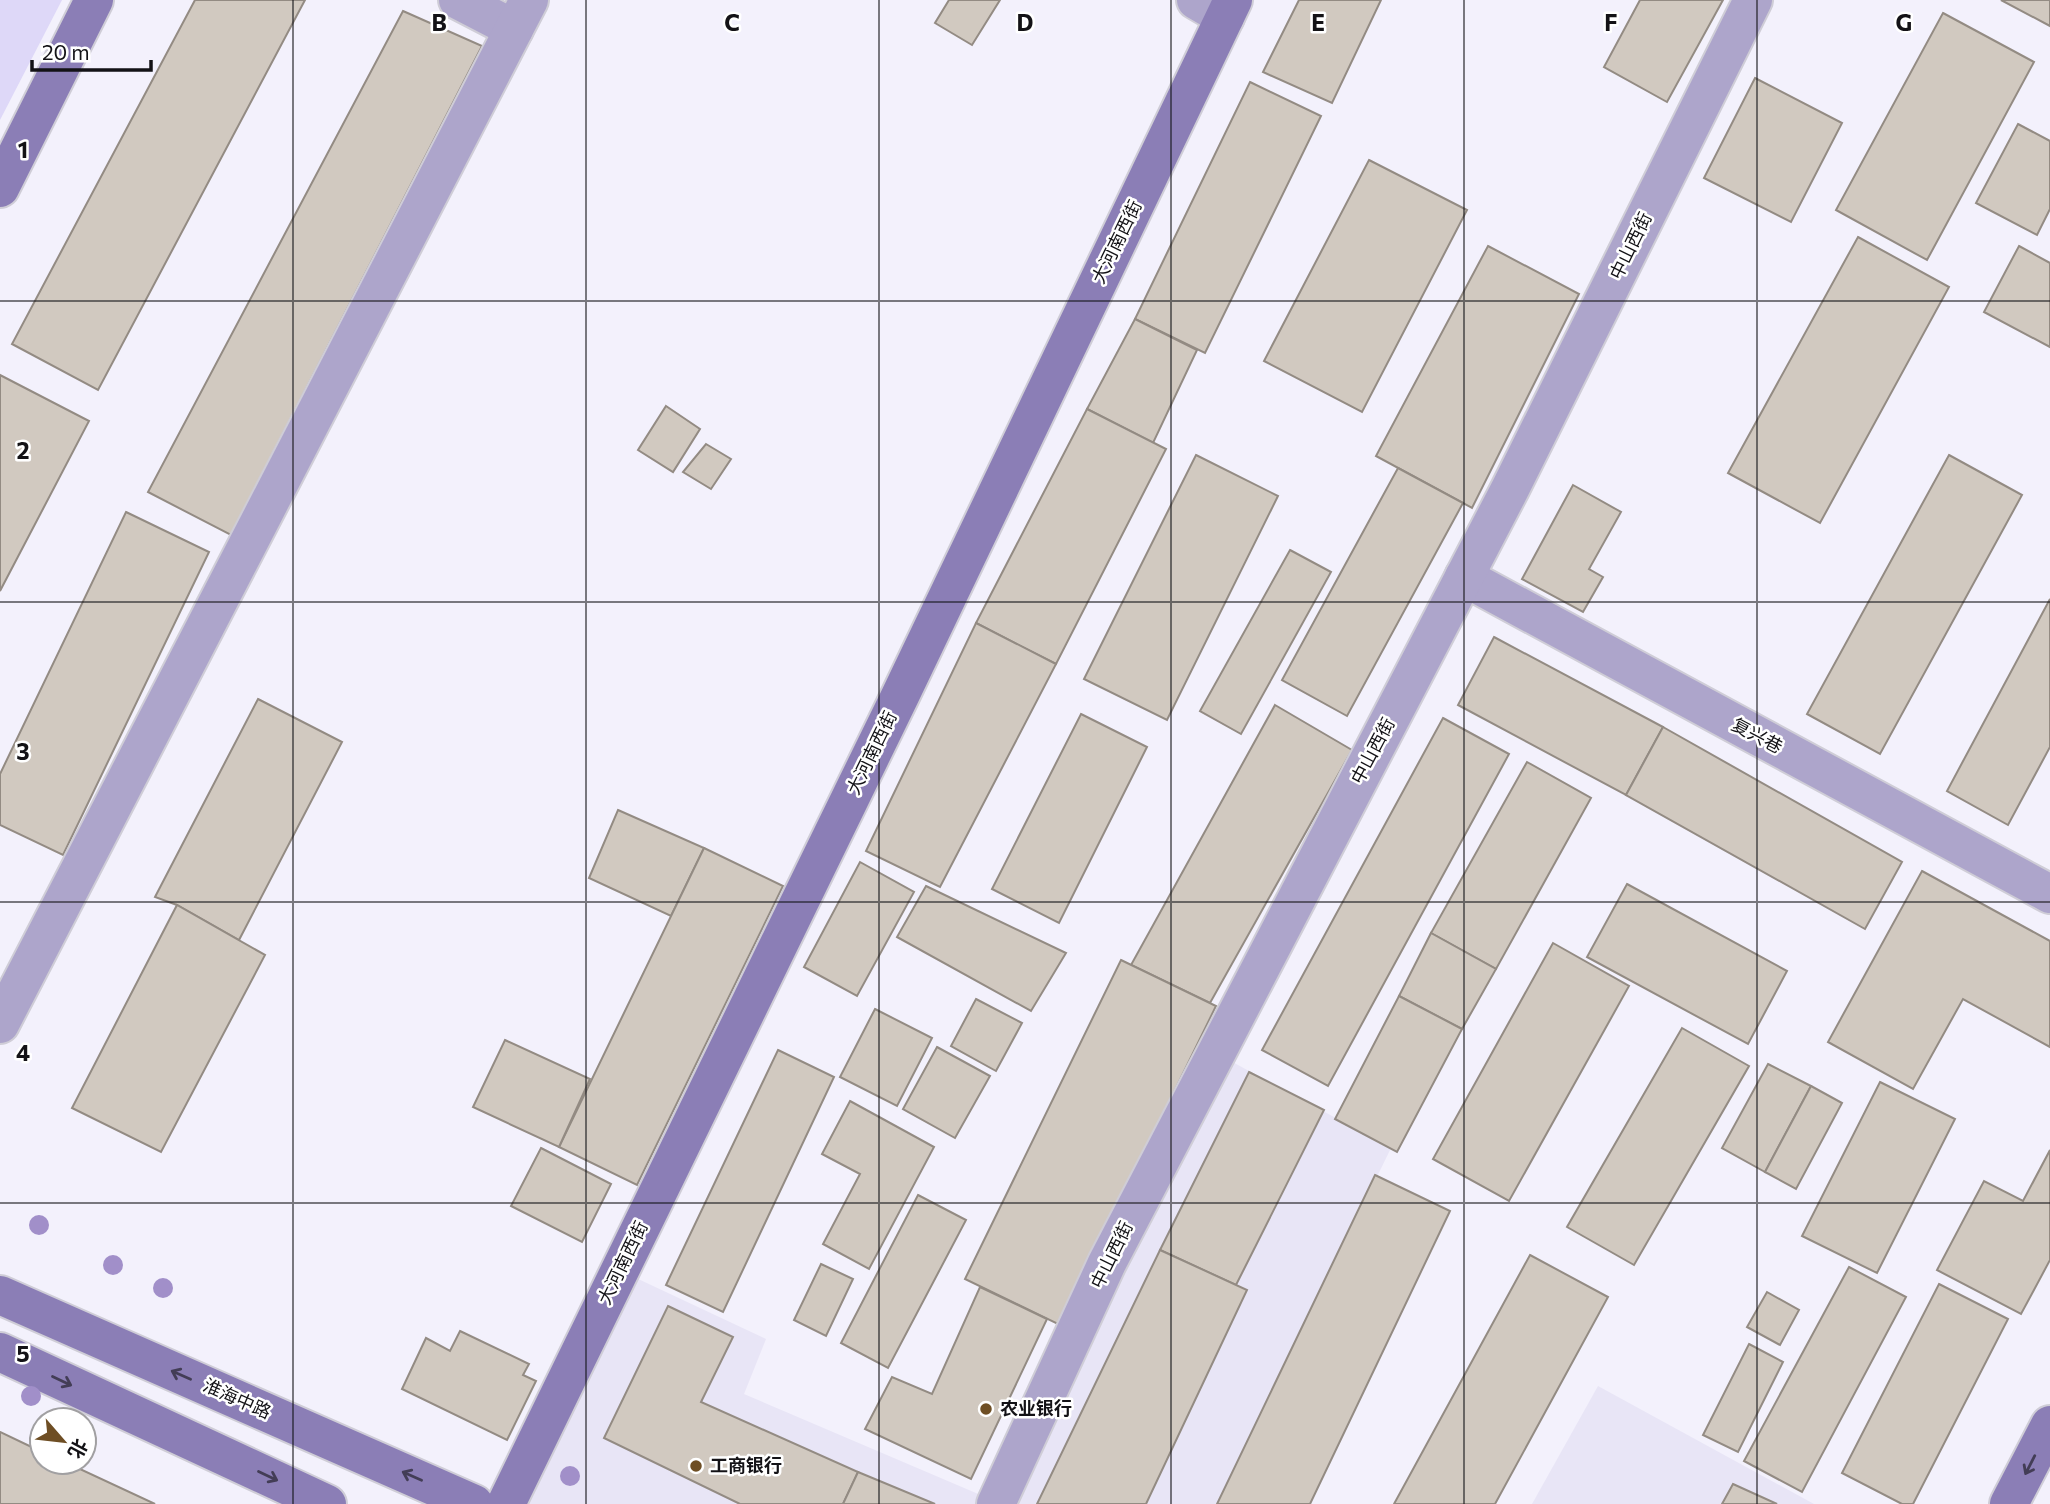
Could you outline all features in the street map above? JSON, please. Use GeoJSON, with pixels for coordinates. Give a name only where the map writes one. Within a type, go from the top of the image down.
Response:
{"type":"FeatureCollection","features":[{"type":"Feature","properties":{"kind":"street"},"geometry":{"type":"LineString","coordinates":[[0,188],[94,0]]}},
{"type":"Feature","properties":{"kind":"street"},"geometry":{"type":"LineString","coordinates":[[0,1024],[522,15],[458,0]]}},
{"type":"Feature","properties":{"kind":"street","name":"中山西街"},"geometry":{"type":"LineString","coordinates":[[996,1504],[1107,1263],[1464,577],[1754,0]]}},
{"type":"Feature","properties":{"kind":"street","name":"大河南西街"},"geometry":{"type":"LineString","coordinates":[[506,1504],[906,684],[1218,6]]}},
{"type":"Feature","properties":{"kind":"street","name":"复兴巷"},"geometry":{"type":"LineString","coordinates":[[1464,577],[2050,894]]}},
{"type":"Feature","properties":{"kind":"street","name":"淮海中路"},"geometry":{"type":"LineString","coordinates":[[0,1295],[474,1504]]}},
{"type":"Feature","properties":{"kind":"street"},"geometry":{"type":"LineString","coordinates":[[0,1352],[327,1504]]}},
{"type":"Feature","properties":{"kind":"street"},"geometry":{"type":"LineString","coordinates":[[2009,1504],[2050,1425]]}},
{"type":"Feature","properties":{"kind":"shaded area"},"geometry":{"type":"Polygon","coordinates":[[[0,0],[62,0],[0,120],[0,0]]]}},
{"type":"Feature","properties":{"kind":"shaded area"},"geometry":{"type":"Polygon","coordinates":[[[1216,1053],[1391,1148],[1217,1504],[506,1504],[619,1270],[766,1339],[744,1394],[997,1502],[1216,1053]]]}},
{"type":"Feature","properties":{"kind":"shaded area"},"geometry":{"type":"Polygon","coordinates":[[[1598,1386],[1814,1504],[1532,1504],[1598,1386]]]}},
{"type":"Feature","properties":{"kind":"building"},"geometry":{"type":"Polygon","coordinates":[[[195,0],[305,0],[98,390],[12,344],[195,0]]]}},
{"type":"Feature","properties":{"kind":"building"},"geometry":{"type":"Polygon","coordinates":[[[949,0],[1000,0],[972,45],[935,23],[949,0]]]}},
{"type":"Feature","properties":{"kind":"building"},"geometry":{"type":"Polygon","coordinates":[[[1299,0],[1381,0],[1332,103],[1263,72],[1299,0]]]}},
{"type":"Feature","properties":{"kind":"building"},"geometry":{"type":"Polygon","coordinates":[[[1640,0],[1723,0],[1667,102],[1604,67],[1640,0]]]}},
{"type":"Feature","properties":{"kind":"building"},"geometry":{"type":"Polygon","coordinates":[[[2001,0],[2050,0],[2050,26],[2001,0]]]}},
{"type":"Feature","properties":{"kind":"building"},"geometry":{"type":"Polygon","coordinates":[[[403,11],[482,46],[231,535],[148,492],[403,11]]]}},
{"type":"Feature","properties":{"kind":"building"},"geometry":{"type":"Polygon","coordinates":[[[1943,13],[2034,62],[1927,260],[1836,210],[1943,13]]]}},
{"type":"Feature","properties":{"kind":"building"},"geometry":{"type":"Polygon","coordinates":[[[1755,78],[1842,123],[1791,222],[1704,178],[1755,78]]]}},
{"type":"Feature","properties":{"kind":"building"},"geometry":{"type":"Polygon","coordinates":[[[1250,82],[1321,116],[1205,353],[1135,319],[1250,82]]]}},
{"type":"Feature","properties":{"kind":"building"},"geometry":{"type":"Polygon","coordinates":[[[2018,124],[2050,141],[2050,209],[2037,235],[1976,203],[2018,124]]]}},
{"type":"Feature","properties":{"kind":"building"},"geometry":{"type":"Polygon","coordinates":[[[1369,160],[1467,210],[1362,412],[1264,361],[1369,160]]]}},
{"type":"Feature","properties":{"kind":"building"},"geometry":{"type":"Polygon","coordinates":[[[1858,237],[1949,287],[1820,523],[1728,473],[1858,237]]]}},
{"type":"Feature","properties":{"kind":"building"},"geometry":{"type":"Polygon","coordinates":[[[1488,246],[1579,294],[1472,508],[1376,456],[1488,246]]]}},
{"type":"Feature","properties":{"kind":"building"},"geometry":{"type":"Polygon","coordinates":[[[2019,246],[2050,263],[2050,347],[1984,312],[2019,246]]]}},
{"type":"Feature","properties":{"kind":"building"},"geometry":{"type":"Polygon","coordinates":[[[1135,319],[1197,350],[1153,443],[1087,409],[1135,319]]]}},
{"type":"Feature","properties":{"kind":"building"},"geometry":{"type":"Polygon","coordinates":[[[0,375],[89,421],[0,591],[0,375]]]}},
{"type":"Feature","properties":{"kind":"building"},"geometry":{"type":"Polygon","coordinates":[[[666,406],[700,429],[673,472],[638,450],[666,406]]]}},
{"type":"Feature","properties":{"kind":"building"},"geometry":{"type":"Polygon","coordinates":[[[1087,409],[1166,449],[1056,664],[976,623],[1087,409]]]}},
{"type":"Feature","properties":{"kind":"building"},"geometry":{"type":"Polygon","coordinates":[[[706,444],[731,459],[711,489],[683,472],[706,444]]]}},
{"type":"Feature","properties":{"kind":"building"},"geometry":{"type":"Polygon","coordinates":[[[1196,455],[1278,496],[1167,720],[1084,679],[1196,455]]]}},
{"type":"Feature","properties":{"kind":"building"},"geometry":{"type":"Polygon","coordinates":[[[1949,455],[2022,495],[1880,754],[1807,714],[1949,455]]]}},
{"type":"Feature","properties":{"kind":"building"},"geometry":{"type":"Polygon","coordinates":[[[1398,468],[1463,503],[1347,716],[1282,680],[1398,468]]]}},
{"type":"Feature","properties":{"kind":"building"},"geometry":{"type":"Polygon","coordinates":[[[1573,485],[1621,512],[1589,569],[1603,577],[1583,612],[1522,579],[1573,485]]]}},
{"type":"Feature","properties":{"kind":"building"},"geometry":{"type":"Polygon","coordinates":[[[126,512],[209,552],[63,855],[0,825],[0,774],[126,512]]]}},
{"type":"Feature","properties":{"kind":"building"},"geometry":{"type":"Polygon","coordinates":[[[1290,550],[1331,572],[1241,734],[1200,711],[1290,550]]]}},
{"type":"Feature","properties":{"kind":"building"},"geometry":{"type":"Polygon","coordinates":[[[2050,599],[2050,747],[2008,825],[1947,791],[2050,599]]]}},
{"type":"Feature","properties":{"kind":"building"},"geometry":{"type":"Polygon","coordinates":[[[976,623],[1056,664],[940,887],[866,851],[976,623]]]}},
{"type":"Feature","properties":{"kind":"building"},"geometry":{"type":"Polygon","coordinates":[[[1494,637],[1663,727],[1626,795],[1458,705],[1494,637]]]}},
{"type":"Feature","properties":{"kind":"building"},"geometry":{"type":"Polygon","coordinates":[[[258,699],[342,742],[239,940],[177,905],[155,897],[258,699]]]}},
{"type":"Feature","properties":{"kind":"building"},"geometry":{"type":"Polygon","coordinates":[[[1275,705],[1352,750],[1210,1003],[1131,965],[1275,705]]]}},
{"type":"Feature","properties":{"kind":"building"},"geometry":{"type":"Polygon","coordinates":[[[1081,714],[1147,747],[1059,923],[992,889],[1081,714]]]}},
{"type":"Feature","properties":{"kind":"building"},"geometry":{"type":"Polygon","coordinates":[[[1443,718],[1509,754],[1328,1086],[1262,1050],[1443,718]]]}},
{"type":"Feature","properties":{"kind":"building"},"geometry":{"type":"Polygon","coordinates":[[[1663,727],[1902,862],[1865,929],[1626,795],[1663,727]]]}},
{"type":"Feature","properties":{"kind":"building"},"geometry":{"type":"Polygon","coordinates":[[[1527,762],[1591,798],[1496,969],[1431,933],[1527,762]]]}},
{"type":"Feature","properties":{"kind":"building"},"geometry":{"type":"Polygon","coordinates":[[[618,810],[704,848],[671,916],[589,878],[618,810]]]}},
{"type":"Feature","properties":{"kind":"building"},"geometry":{"type":"Polygon","coordinates":[[[704,848],[783,886],[637,1185],[559,1147],[704,848]]]}},
{"type":"Feature","properties":{"kind":"building"},"geometry":{"type":"Polygon","coordinates":[[[860,862],[914,892],[857,996],[804,967],[860,862]]]}},
{"type":"Feature","properties":{"kind":"building"},"geometry":{"type":"Polygon","coordinates":[[[1922,871],[2050,941],[2050,1047],[1963,999],[1913,1089],[1828,1042],[1922,871]]]}},
{"type":"Feature","properties":{"kind":"building"},"geometry":{"type":"Polygon","coordinates":[[[1627,884],[1787,971],[1748,1044],[1587,957],[1627,884]]]}},
{"type":"Feature","properties":{"kind":"building"},"geometry":{"type":"Polygon","coordinates":[[[926,886],[1066,953],[1031,1011],[897,937],[926,886]]]}},
{"type":"Feature","properties":{"kind":"building"},"geometry":{"type":"Polygon","coordinates":[[[177,905],[265,955],[161,1152],[72,1108],[177,905]]]}},
{"type":"Feature","properties":{"kind":"building"},"geometry":{"type":"Polygon","coordinates":[[[1431,933],[1496,969],[1462,1029],[1399,996],[1431,933]]]}},
{"type":"Feature","properties":{"kind":"building"},"geometry":{"type":"Polygon","coordinates":[[[1553,943],[1629,986],[1509,1201],[1433,1159],[1553,943]]]}},
{"type":"Feature","properties":{"kind":"building"},"geometry":{"type":"Polygon","coordinates":[[[1121,960],[1216,1006],[1060,1325],[965,1279],[1121,960]]]}},
{"type":"Feature","properties":{"kind":"building"},"geometry":{"type":"Polygon","coordinates":[[[1399,996],[1462,1029],[1397,1152],[1335,1119],[1399,996]]]}},
{"type":"Feature","properties":{"kind":"building"},"geometry":{"type":"Polygon","coordinates":[[[976,999],[1022,1023],[996,1071],[951,1046],[976,999]]]}},
{"type":"Feature","properties":{"kind":"building"},"geometry":{"type":"Polygon","coordinates":[[[875,1009],[932,1038],[897,1106],[840,1077],[875,1009]]]}},
{"type":"Feature","properties":{"kind":"building"},"geometry":{"type":"Polygon","coordinates":[[[1682,1028],[1749,1066],[1634,1265],[1567,1227],[1682,1028]]]}},
{"type":"Feature","properties":{"kind":"building"},"geometry":{"type":"Polygon","coordinates":[[[505,1040],[590,1079],[559,1147],[473,1107],[505,1040]]]}},
{"type":"Feature","properties":{"kind":"building"},"geometry":{"type":"Polygon","coordinates":[[[937,1047],[990,1076],[955,1138],[903,1109],[937,1047]]]}},
{"type":"Feature","properties":{"kind":"building"},"geometry":{"type":"Polygon","coordinates":[[[778,1050],[834,1077],[723,1312],[666,1285],[778,1050]]]}},
{"type":"Feature","properties":{"kind":"building"},"geometry":{"type":"Polygon","coordinates":[[[1768,1064],[1811,1086],[1765,1172],[1722,1148],[1768,1064]]]}},
{"type":"Feature","properties":{"kind":"building"},"geometry":{"type":"Polygon","coordinates":[[[1249,1072],[1324,1110],[1236,1285],[1160,1250],[1249,1072]]]}},
{"type":"Feature","properties":{"kind":"building"},"geometry":{"type":"Polygon","coordinates":[[[1880,1082],[1955,1119],[1877,1273],[1802,1236],[1880,1082]]]}},
{"type":"Feature","properties":{"kind":"building"},"geometry":{"type":"Polygon","coordinates":[[[1811,1086],[1842,1103],[1796,1189],[1765,1172],[1811,1086]]]}},
{"type":"Feature","properties":{"kind":"building"},"geometry":{"type":"Polygon","coordinates":[[[850,1101],[934,1147],[869,1269],[823,1244],[860,1174],[822,1154],[850,1101]]]}},
{"type":"Feature","properties":{"kind":"building"},"geometry":{"type":"Polygon","coordinates":[[[541,1148],[611,1184],[582,1242],[511,1206],[541,1148]]]}},
{"type":"Feature","properties":{"kind":"building"},"geometry":{"type":"Polygon","coordinates":[[[2050,1150],[2050,1260],[2021,1314],[1937,1270],[1984,1181],[2023,1201],[2050,1150]]]}},
{"type":"Feature","properties":{"kind":"building"},"geometry":{"type":"Polygon","coordinates":[[[1375,1175],[1450,1211],[1310,1504],[1217,1504],[1375,1175]]]}},
{"type":"Feature","properties":{"kind":"building"},"geometry":{"type":"Polygon","coordinates":[[[918,1195],[966,1220],[888,1368],[841,1343],[918,1195]]]}},
{"type":"Feature","properties":{"kind":"building"},"geometry":{"type":"Polygon","coordinates":[[[1160,1250],[1247,1290],[1146,1504],[1037,1504],[1160,1250]]]}},
{"type":"Feature","properties":{"kind":"building"},"geometry":{"type":"Polygon","coordinates":[[[1530,1255],[1608,1297],[1495,1504],[1394,1504],[1530,1255]]]}},
{"type":"Feature","properties":{"kind":"building"},"geometry":{"type":"Polygon","coordinates":[[[821,1264],[853,1279],[826,1336],[794,1320],[821,1264]]]}},
{"type":"Feature","properties":{"kind":"building"},"geometry":{"type":"Polygon","coordinates":[[[1849,1267],[1906,1297],[1802,1492],[1744,1461],[1849,1267]]]}},
{"type":"Feature","properties":{"kind":"building"},"geometry":{"type":"Polygon","coordinates":[[[1939,1284],[2008,1319],[1913,1504],[1902,1504],[1842,1473],[1939,1284]]]}},
{"type":"Feature","properties":{"kind":"building"},"geometry":{"type":"Polygon","coordinates":[[[980,1287],[1047,1319],[971,1479],[865,1429],[892,1377],[932,1394],[980,1287]]]}},
{"type":"Feature","properties":{"kind":"building"},"geometry":{"type":"Polygon","coordinates":[[[1767,1292],[1799,1310],[1780,1345],[1747,1327],[1767,1292]]]}},
{"type":"Feature","properties":{"kind":"building"},"geometry":{"type":"Polygon","coordinates":[[[668,1306],[733,1337],[701,1402],[858,1472],[843,1504],[740,1504],[604,1438],[668,1306]]]}},
{"type":"Feature","properties":{"kind":"building"},"geometry":{"type":"Polygon","coordinates":[[[460,1331],[529,1364],[523,1375],[536,1381],[507,1440],[402,1389],[426,1338],[450,1351],[460,1331]]]}},
{"type":"Feature","properties":{"kind":"building"},"geometry":{"type":"Polygon","coordinates":[[[1749,1344],[1783,1362],[1738,1452],[1703,1435],[1749,1344]]]}},
{"type":"Feature","properties":{"kind":"building"},"geometry":{"type":"Polygon","coordinates":[[[0,1432],[28,1445],[28,1476],[95,1476],[155,1504],[0,1504],[0,1432]]]}},
{"type":"Feature","properties":{"kind":"building"},"geometry":{"type":"Polygon","coordinates":[[[858,1472],[935,1504],[843,1504],[858,1472]]]}},
{"type":"Feature","properties":{"kind":"building"},"geometry":{"type":"Polygon","coordinates":[[[1733,1484],[1777,1504],[1722,1504],[1733,1484]]]}},
{"type":"Feature","properties":{"kind":"place","name":"农业银行"},"geometry":{"type":"Point","coordinates":[986,1409]}},
{"type":"Feature","properties":{"kind":"place","name":"工商银行"},"geometry":{"type":"Point","coordinates":[696,1466]}}]}
